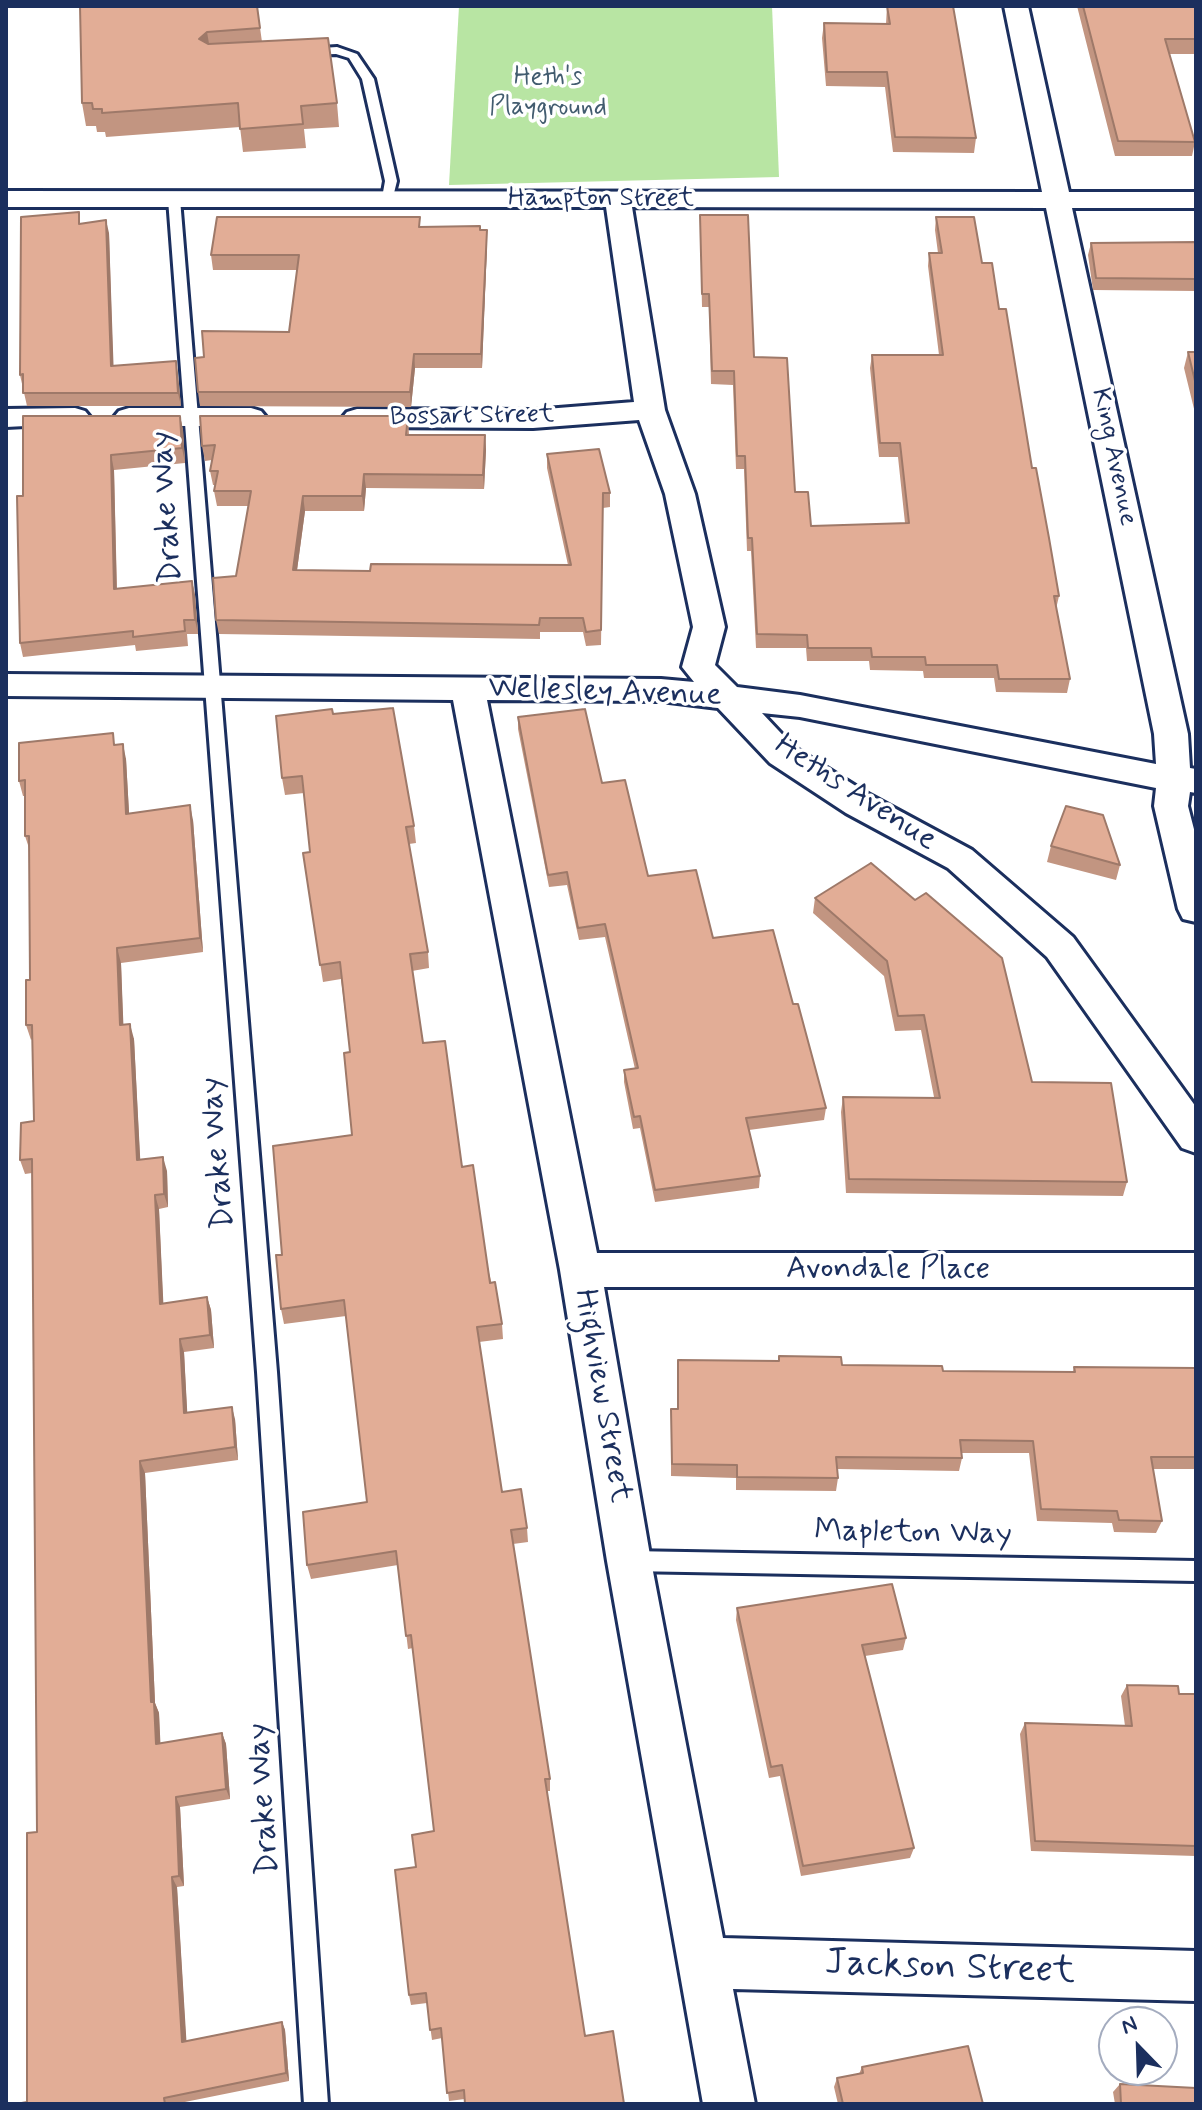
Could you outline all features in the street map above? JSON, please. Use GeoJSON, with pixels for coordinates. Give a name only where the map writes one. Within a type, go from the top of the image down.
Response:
{"type":"FeatureCollection","features":[{"type":"Feature","properties":{"kind":"street","name":"King Avenue"},"geometry":{"type":"LineString","coordinates":[[1016,6],[1171,734],[1185,780],[1171,806],[1196,909]]}},
{"type":"Feature","properties":{"kind":"street","name":"Hampton Street"},"geometry":{"type":"LineString","coordinates":[[6,199],[1196,200]]}},
{"type":"Feature","properties":{"kind":"street","name":"Heths Avenue"},"geometry":{"type":"LineString","coordinates":[[618,200],[650,410],[680,494],[709,627],[698,667],[782,755],[858,804],[960,859],[1060,947],[1196,1135]]}},
{"type":"Feature","properties":{"kind":"street","name":"Bossart Street"},"geometry":{"type":"LineString","coordinates":[[331,418],[533,419],[650,410]]}},
{"type":"Feature","properties":{"kind":"street"},"geometry":{"type":"LineString","coordinates":[[6,418],[284,418]]}},
{"type":"Feature","properties":{"kind":"street","name":"Wellesley Avenue"},"geometry":{"type":"LineString","coordinates":[[6,685],[661,690],[800,706],[1185,780]]}},
{"type":"Feature","properties":{"kind":"street","name":"Highview Street"},"geometry":{"type":"LineString","coordinates":[[468,689],[580,1270],[629,1561],[729,2104]]}},
{"type":"Feature","properties":{"kind":"street","name":"Avondale Place"},"geometry":{"type":"LineString","coordinates":[[580,1270],[1196,1270]]}},
{"type":"Feature","properties":{"kind":"street","name":"Jackson Street"},"geometry":{"type":"LineString","coordinates":[[704,1963],[1196,1976]]}},
{"type":"Feature","properties":{"kind":"lane"},"geometry":{"type":"LineString","coordinates":[[293,53],[337,50],[353,56],[368,79],[391,181],[388,198]]}},
{"type":"Feature","properties":{"kind":"lane","name":"Drake Way"},"geometry":{"type":"LineString","coordinates":[[174,199],[267,1372],[316,2104]]}},
{"type":"Feature","properties":{"kind":"lane","name":"Mapleton Way"},"geometry":{"type":"LineString","coordinates":[[629,1561],[1196,1571]]}},
{"type":"Feature","properties":{"kind":"green space","name":"Heth's Playground"},"geometry":{"type":"Polygon","coordinates":[[[459,6],[772,6],[779,177],[449,185],[459,6]]]}},
{"type":"Feature","properties":{"kind":"building"},"geometry":{"type":"Polygon","coordinates":[[[80,6],[257,6],[260,28],[207,32],[199,39],[208,44],[328,38],[337,103],[301,106],[303,124],[240,129],[238,103],[102,113],[102,109],[93,109],[92,103],[82,103],[80,6]]]}},
{"type":"Feature","properties":{"kind":"building"},"geometry":{"type":"Polygon","coordinates":[[[887,6],[953,6],[976,138],[895,137],[887,72],[827,72],[824,23],[890,24],[887,6]]]}},
{"type":"Feature","properties":{"kind":"building"},"geometry":{"type":"Polygon","coordinates":[[[1083,6],[1196,6],[1196,39],[1165,39],[1195,142],[1118,141],[1083,6]]]}},
{"type":"Feature","properties":{"kind":"building"},"geometry":{"type":"Polygon","coordinates":[[[79,212],[79,224],[106,220],[111,366],[176,361],[178,393],[23,393],[23,374],[20,375],[21,217],[79,212]]]}},
{"type":"Feature","properties":{"kind":"building"},"geometry":{"type":"Polygon","coordinates":[[[700,215],[748,215],[754,357],[787,358],[795,492],[808,492],[811,526],[909,523],[900,443],[880,443],[872,355],[943,355],[929,253],[942,253],[936,217],[974,217],[982,263],[992,263],[999,309],[1006,309],[1032,468],[1036,468],[1049,538],[1059,596],[1054,596],[1070,679],[999,679],[997,665],[926,665],[925,657],[872,657],[871,648],[808,648],[807,635],[757,634],[752,538],[748,538],[745,456],[737,456],[734,371],[712,371],[709,294],[702,294],[700,215]]]}},
{"type":"Feature","properties":{"kind":"building"},"geometry":{"type":"Polygon","coordinates":[[[217,217],[420,217],[419,227],[480,226],[480,230],[487,230],[481,354],[414,354],[410,392],[198,392],[195,358],[204,357],[202,331],[289,332],[299,255],[211,255],[217,217]]]}},
{"type":"Feature","properties":{"kind":"building"},"geometry":{"type":"Polygon","coordinates":[[[1196,242],[1196,279],[1096,278],[1091,243],[1196,242]]]}},
{"type":"Feature","properties":{"kind":"building"},"geometry":{"type":"Polygon","coordinates":[[[1188,352],[1196,352],[1196,385],[1188,352]]]}},
{"type":"Feature","properties":{"kind":"building"},"geometry":{"type":"Polygon","coordinates":[[[23,416],[180,416],[182,448],[111,455],[114,589],[192,581],[195,620],[184,620],[185,631],[133,637],[133,631],[20,643],[17,496],[23,496],[23,416]]]}},
{"type":"Feature","properties":{"kind":"building"},"geometry":{"type":"Polygon","coordinates":[[[200,416],[408,416],[406,435],[485,435],[483,475],[364,474],[362,496],[303,496],[293,570],[370,571],[371,564],[571,565],[547,454],[599,449],[610,493],[603,493],[601,630],[586,632],[583,618],[540,618],[539,625],[216,620],[213,578],[236,576],[251,491],[214,491],[218,471],[210,471],[215,445],[202,446],[200,416]]]}},
{"type":"Feature","properties":{"kind":"building"},"geometry":{"type":"Polygon","coordinates":[[[393,708],[414,826],[406,827],[428,952],[410,954],[423,1043],[445,1041],[462,1167],[473,1165],[490,1283],[495,1282],[502,1324],[477,1327],[502,1492],[521,1489],[527,1528],[511,1530],[550,1779],[545,1779],[585,2036],[613,2031],[624,2104],[465,2104],[464,2090],[447,2093],[441,2028],[430,2030],[426,1993],[409,1995],[395,1870],[416,1867],[412,1835],[434,1831],[411,1635],[406,1636],[396,1551],[307,1565],[303,1512],[367,1502],[344,1300],[281,1309],[276,1255],[282,1255],[273,1146],[352,1135],[344,1053],[350,1052],[340,962],[320,965],[303,853],[310,852],[302,776],[282,778],[276,716],[332,709],[333,714],[393,708]]]}},
{"type":"Feature","properties":{"kind":"building"},"geometry":{"type":"Polygon","coordinates":[[[585,709],[602,783],[625,780],[648,876],[696,870],[713,938],[773,930],[793,1004],[798,1004],[826,1108],[746,1118],[760,1176],[655,1190],[640,1116],[634,1117],[624,1070],[638,1068],[605,924],[578,928],[567,872],[548,875],[518,717],[585,709]]]}},
{"type":"Feature","properties":{"kind":"building"},"geometry":{"type":"Polygon","coordinates":[[[113,733],[114,745],[123,744],[126,814],[190,805],[200,938],[117,948],[120,1025],[130,1024],[137,1160],[163,1157],[164,1194],[155,1195],[160,1304],[207,1297],[210,1335],[180,1339],[184,1413],[232,1407],[235,1447],[140,1461],[151,1702],[154,1702],[156,1744],[222,1733],[226,1789],[176,1797],[179,1876],[172,1877],[182,2042],[282,2022],[286,2073],[164,2098],[165,2104],[16,2104],[27,2102],[27,1833],[37,1832],[32,1159],[20,1160],[21,1123],[34,1121],[32,1025],[26,1025],[26,980],[30,980],[29,836],[25,836],[25,780],[19,781],[19,743],[113,733]]]}},
{"type":"Feature","properties":{"kind":"building"},"geometry":{"type":"Polygon","coordinates":[[[1066,806],[1103,815],[1120,865],[1051,846],[1066,806]]]}},
{"type":"Feature","properties":{"kind":"building"},"geometry":{"type":"Polygon","coordinates":[[[871,863],[915,900],[926,893],[1002,958],[1032,1082],[1111,1083],[1127,1182],[849,1179],[843,1097],[940,1098],[924,1015],[898,1016],[887,961],[815,898],[871,863]]]}},
{"type":"Feature","properties":{"kind":"building"},"geometry":{"type":"Polygon","coordinates":[[[779,1356],[841,1357],[842,1365],[942,1366],[943,1371],[1075,1372],[1074,1367],[1196,1368],[1196,1457],[1151,1457],[1162,1521],[1119,1520],[1117,1511],[1041,1509],[1033,1441],[960,1440],[962,1458],[836,1457],[838,1478],[737,1477],[737,1465],[672,1464],[671,1409],[678,1409],[678,1360],[779,1361],[779,1356]]]}},
{"type":"Feature","properties":{"kind":"building"},"geometry":{"type":"Polygon","coordinates":[[[892,1584],[906,1638],[862,1645],[914,1848],[803,1866],[782,1765],[771,1767],[737,1608],[892,1584]]]}},
{"type":"Feature","properties":{"kind":"building"},"geometry":{"type":"Polygon","coordinates":[[[1127,1685],[1178,1686],[1179,1694],[1196,1694],[1196,1846],[1035,1841],[1025,1723],[1132,1726],[1127,1685]]]}},
{"type":"Feature","properties":{"kind":"building"},"geometry":{"type":"Polygon","coordinates":[[[968,2046],[983,2104],[843,2104],[837,2078],[863,2073],[862,2067],[968,2046]]]}},
{"type":"Feature","properties":{"kind":"building"},"geometry":{"type":"Polygon","coordinates":[[[1120,2086],[1196,2088],[1196,2104],[1121,2104],[1120,2086]]]}}]}
